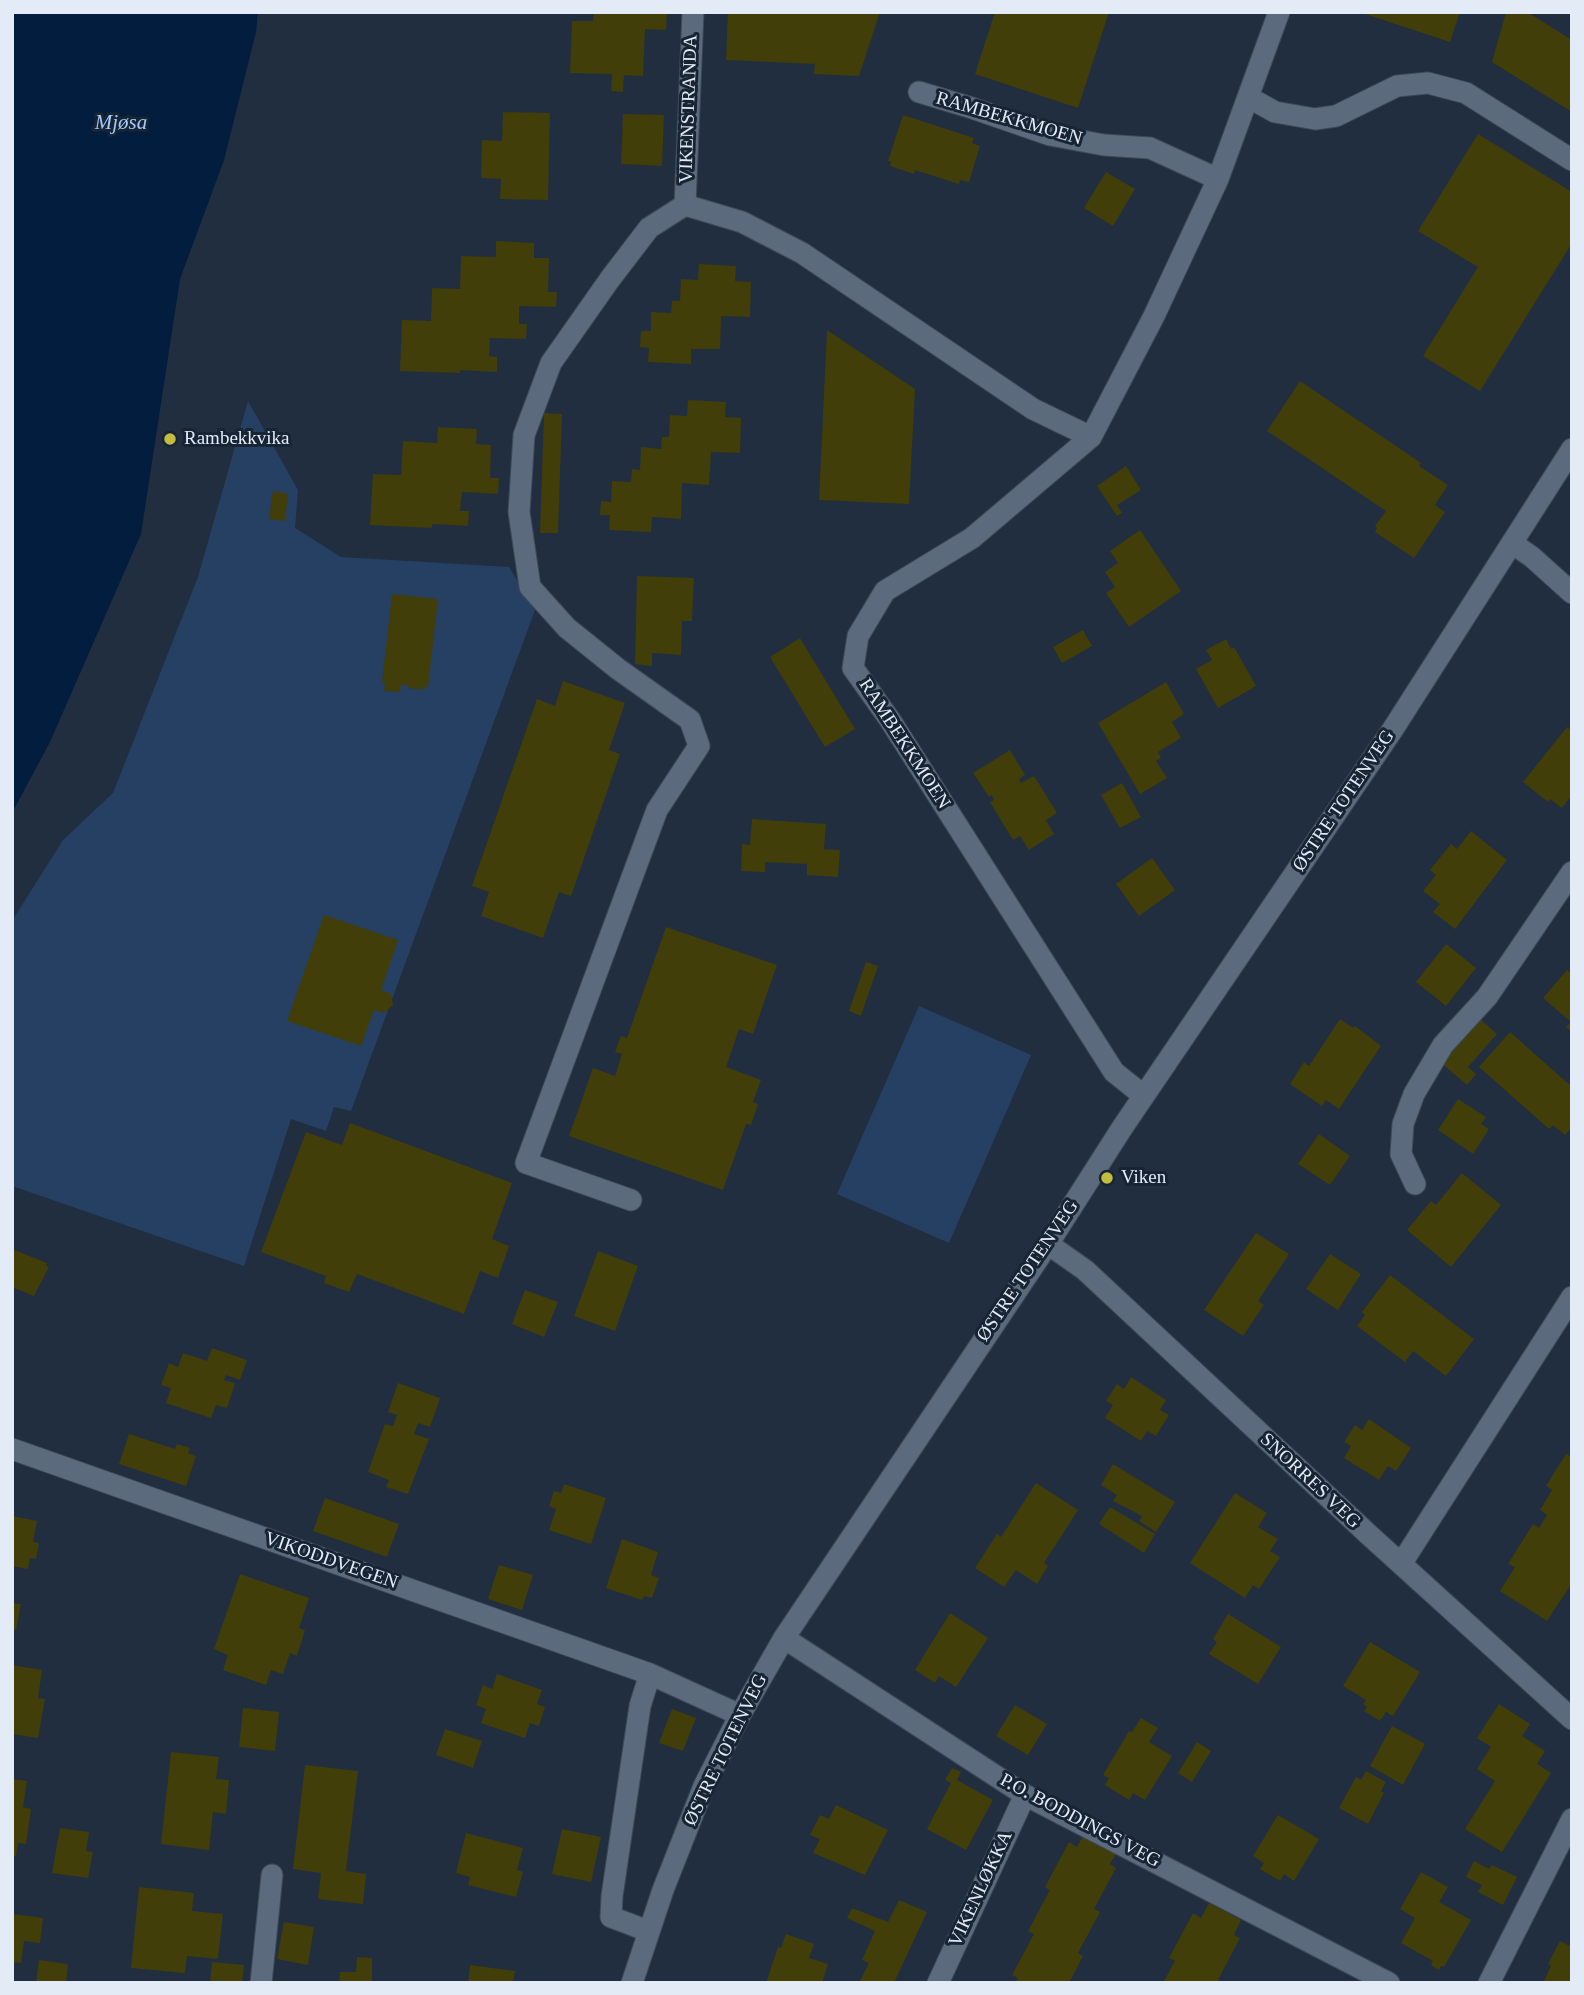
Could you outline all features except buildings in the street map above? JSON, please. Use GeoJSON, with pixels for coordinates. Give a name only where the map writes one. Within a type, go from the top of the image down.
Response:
{"type":"FeatureCollection","features":[{"type":"Feature","properties":{"kind":"street","name":"VIKENSTRANDA"},"geometry":{"type":"LineString","coordinates":[[685,205],[693,12]]}},
{"type":"Feature","properties":{"kind":"street","name":"RAMBEKKMOEN"},"geometry":{"type":"LineString","coordinates":[[1144,1096],[1114,1072],[890,720],[853,668],[858,636],[885,591],[972,538],[1091,437],[1154,316],[1219,179],[1279,12]]}},
{"type":"Feature","properties":{"kind":"street"},"geometry":{"type":"LineString","coordinates":[[1248,97],[1275,112],[1315,119],[1336,116],[1396,86],[1429,83],[1466,93],[1572,160]]}},
{"type":"Feature","properties":{"kind":"street","name":"RAMBEKKMOEN"},"geometry":{"type":"LineString","coordinates":[[919,92],[1051,135],[1104,145],[1150,148],[1219,179]]}},
{"type":"Feature","properties":{"kind":"street"},"geometry":{"type":"LineString","coordinates":[[631,1199],[526,1163],[657,810],[699,746],[690,720],[618,669],[567,628],[530,587],[519,512],[524,435],[551,363],[649,228],[685,205],[743,222],[802,253],[1033,409],[1091,437]]}},
{"type":"Feature","properties":{"kind":"street","name":"ØSTRE TOTENVEG"},"geometry":{"type":"LineString","coordinates":[[632,1983],[648,1931],[704,1786],[784,1638],[1144,1096],[1393,729],[1572,449]]}},
{"type":"Feature","properties":{"kind":"street"},"geometry":{"type":"LineString","coordinates":[[1511,543],[1532,557],[1572,593]]}},
{"type":"Feature","properties":{"kind":"street"},"geometry":{"type":"LineString","coordinates":[[1415,1184],[1401,1154],[1403,1124],[1414,1094],[1443,1045],[1487,997],[1572,872]]}},
{"type":"Feature","properties":{"kind":"street","name":"SNORRES VEG"},"geometry":{"type":"LineString","coordinates":[[1048,1244],[1085,1270],[1572,1719]]}},
{"type":"Feature","properties":{"kind":"street"},"geometry":{"type":"LineString","coordinates":[[1401,1564],[1572,1297]]}},
{"type":"Feature","properties":{"kind":"street","name":"VIKODDVEGEN"},"geometry":{"type":"LineString","coordinates":[[12,1449],[650,1674],[740,1715]]}},
{"type":"Feature","properties":{"kind":"street","name":"P.O. BODDINGS VEG"},"geometry":{"type":"LineString","coordinates":[[784,1638],[1026,1795],[1389,1983]]}},
{"type":"Feature","properties":{"kind":"street"},"geometry":{"type":"LineString","coordinates":[[648,1931],[611,1917],[640,1706],[650,1674]]}},
{"type":"Feature","properties":{"kind":"street","name":"VIKENLØKKA"},"geometry":{"type":"LineString","coordinates":[[937,1983],[1026,1795]]}},
{"type":"Feature","properties":{"kind":"street"},"geometry":{"type":"LineString","coordinates":[[1489,1983],[1572,1819]]}},
{"type":"Feature","properties":{"kind":"street"},"geometry":{"type":"LineString","coordinates":[[261,1983],[272,1875]]}},
{"type":"Feature","properties":{"kind":"shaded area"},"geometry":{"type":"Polygon","coordinates":[[[248,401],[298,490],[295,528],[341,557],[509,567],[535,610],[351,1111],[334,1107],[326,1131],[291,1119],[244,1266],[12,1186],[12,921],[63,840],[113,793],[198,577],[248,401]]]}},
{"type":"Feature","properties":{"kind":"shaded area"},"geometry":{"type":"Polygon","coordinates":[[[919,1006],[1031,1055],[949,1243],[837,1194],[919,1006]]]}},
{"type":"Feature","properties":{"kind":"water","name":"Mjøsa"},"geometry":{"type":"Polygon","coordinates":[[[12,12],[258,12],[256,32],[224,160],[180,279],[141,534],[50,742],[12,813],[12,12]]]}},
{"type":"Feature","properties":{"kind":"place","name":"Rambekkvika"},"geometry":{"type":"Point","coordinates":[170,439]}},
{"type":"Feature","properties":{"kind":"place","name":"Viken"},"geometry":{"type":"Point","coordinates":[1107,1178]}}]}
